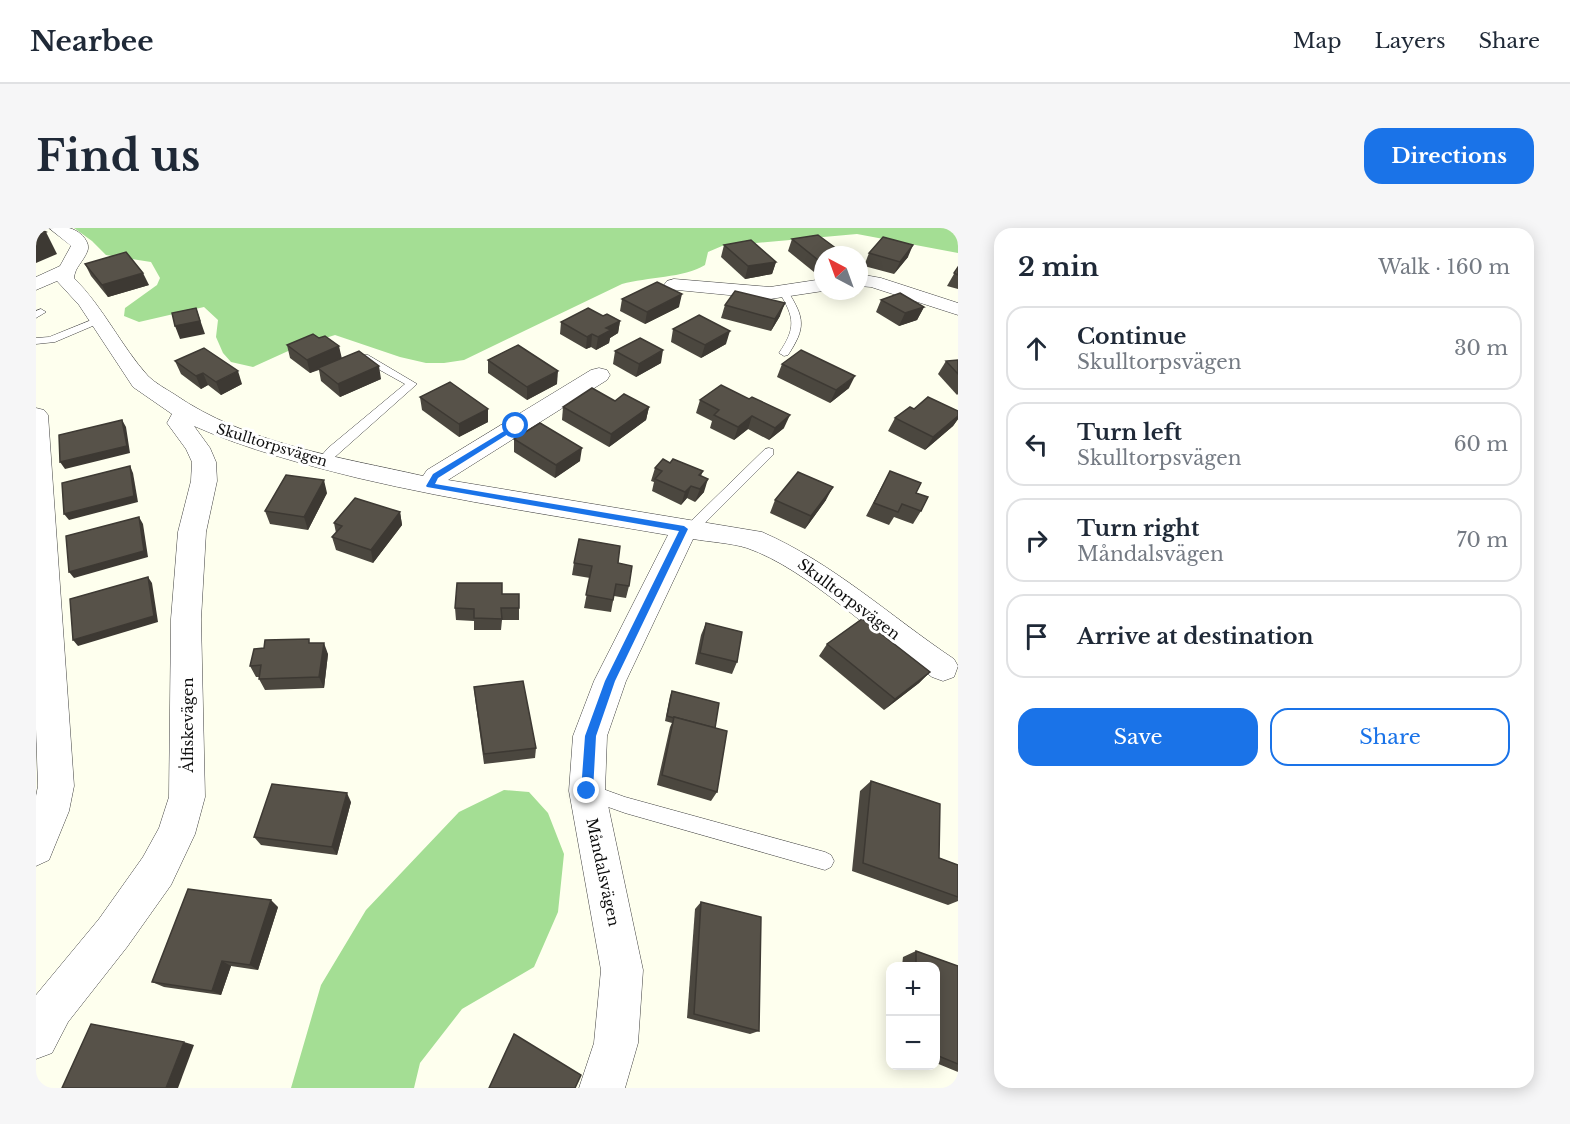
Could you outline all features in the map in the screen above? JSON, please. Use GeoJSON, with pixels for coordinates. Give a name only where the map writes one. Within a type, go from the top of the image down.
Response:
{"type":"FeatureCollection","features":[{"type":"Feature","properties":{"kind":"street"},"geometry":{"type":"LineString","coordinates":[[36,285],[66,270],[76,257],[80,246],[77,240],[58,228]]}},
{"type":"Feature","properties":{"kind":"street","name":"Skulltorpsvägen"},"geometry":{"type":"LineString","coordinates":[[66,270],[65,279],[99,320],[141,382],[187,414],[239,437],[323,461],[430,486],[752,539],[779,549],[819,574],[943,668]]}},
{"type":"Feature","properties":{"kind":"street"},"geometry":{"type":"LineString","coordinates":[[868,281],[958,309]]}},
{"type":"Feature","properties":{"kind":"street"},"geometry":{"type":"LineString","coordinates":[[674,285],[740,292],[784,292],[814,287]]}},
{"type":"Feature","properties":{"kind":"street"},"geometry":{"type":"LineString","coordinates":[[430,486],[436,476],[599,375]]}},
{"type":"Feature","properties":{"kind":"street","name":"Ålfiskevägen"},"geometry":{"type":"LineString","coordinates":[[42,1016],[113,933],[157,871],[176,834],[188,797],[186,619],[192,532],[204,481],[204,462],[198,448],[179,423],[181,418],[187,414]]}},
{"type":"Feature","properties":{"kind":"street"},"geometry":{"type":"LineString","coordinates":[[36,415],[56,786],[51,811],[36,847]]}},
{"type":"Feature","properties":{"kind":"street","name":"Måndalsvägen"},"geometry":{"type":"LineString","coordinates":[[602,1088],[616,1043],[622,970],[587,791],[590,736],[610,681],[687,530]]}},
{"type":"Feature","properties":{"kind":"lane"},"geometry":{"type":"LineString","coordinates":[[784,292],[798,316],[799,327],[784,353]]}},
{"type":"Feature","properties":{"kind":"lane"},"geometry":{"type":"LineString","coordinates":[[36,340],[51,340],[99,320]]}},
{"type":"Feature","properties":{"kind":"lane"},"geometry":{"type":"LineString","coordinates":[[323,461],[412,384],[364,357]]}},
{"type":"Feature","properties":{"kind":"lane"},"geometry":{"type":"LineString","coordinates":[[687,530],[769,452]]}},
{"type":"Feature","properties":{"kind":"lane"},"geometry":{"type":"LineString","coordinates":[[587,791],[625,805],[825,861]]}},
{"type":"Feature","properties":{"kind":"green space"},"geometry":{"type":"Polygon","coordinates":[[[74,228],[958,228],[958,253],[857,234],[722,246],[708,252],[705,265],[696,269],[676,275],[622,284],[464,360],[426,363],[400,357],[335,335],[297,347],[253,367],[231,362],[223,353],[216,337],[218,320],[204,307],[139,322],[124,316],[125,308],[157,285],[160,278],[151,262],[106,255],[74,228]]]}},
{"type":"Feature","properties":{"kind":"green space"},"geometry":{"type":"Polygon","coordinates":[[[504,790],[529,792],[548,813],[564,854],[558,912],[534,967],[462,1009],[420,1063],[414,1088],[291,1088],[321,985],[366,910],[459,812],[504,790]]]}},
{"type":"Feature","properties":{"kind":"building"},"geometry":{"type":"Polygon","coordinates":[[[37,228],[46,232],[36,236],[37,228]]]}},
{"type":"Feature","properties":{"kind":"building"},"geometry":{"type":"Polygon","coordinates":[[[818,235],[833,246],[814,246],[814,257],[792,239],[818,235]]]}},
{"type":"Feature","properties":{"kind":"building"},"geometry":{"type":"Polygon","coordinates":[[[883,237],[913,245],[900,262],[869,253],[883,237]]]}},
{"type":"Feature","properties":{"kind":"building"},"geometry":{"type":"Polygon","coordinates":[[[751,240],[776,262],[748,266],[724,245],[751,240]]]}},
{"type":"Feature","properties":{"kind":"building"},"geometry":{"type":"Polygon","coordinates":[[[126,252],[143,273],[102,285],[85,264],[126,252]]]}},
{"type":"Feature","properties":{"kind":"building"},"geometry":{"type":"Polygon","coordinates":[[[657,282],[682,294],[647,312],[622,299],[657,282]]]}},
{"type":"Feature","properties":{"kind":"building"},"geometry":{"type":"Polygon","coordinates":[[[735,291],[785,303],[775,319],[725,305],[735,291]]]}},
{"type":"Feature","properties":{"kind":"building"},"geometry":{"type":"Polygon","coordinates":[[[900,293],[924,307],[905,313],[881,300],[900,293]]]}},
{"type":"Feature","properties":{"kind":"building"},"geometry":{"type":"Polygon","coordinates":[[[196,308],[200,321],[175,326],[172,313],[196,308]]]}},
{"type":"Feature","properties":{"kind":"building"},"geometry":{"type":"Polygon","coordinates":[[[588,308],[620,321],[606,328],[611,330],[598,337],[592,334],[587,337],[561,322],[588,308]]]}},
{"type":"Feature","properties":{"kind":"building"},"geometry":{"type":"Polygon","coordinates":[[[699,315],[730,331],[705,345],[673,329],[699,315]]]}},
{"type":"Feature","properties":{"kind":"building"},"geometry":{"type":"Polygon","coordinates":[[[313,334],[319,338],[325,336],[339,346],[307,360],[287,345],[313,334]]]}},
{"type":"Feature","properties":{"kind":"building"},"geometry":{"type":"Polygon","coordinates":[[[640,338],[663,350],[639,364],[615,351],[640,338]]]}},
{"type":"Feature","properties":{"kind":"building"},"geometry":{"type":"Polygon","coordinates":[[[518,345],[558,371],[527,387],[488,360],[518,345]]]}},
{"type":"Feature","properties":{"kind":"building"},"geometry":{"type":"Polygon","coordinates":[[[204,348],[238,371],[216,382],[203,373],[196,376],[175,361],[204,348]]]}},
{"type":"Feature","properties":{"kind":"building"},"geometry":{"type":"Polygon","coordinates":[[[801,350],[855,376],[836,390],[782,364],[801,350]]]}},
{"type":"Feature","properties":{"kind":"building"},"geometry":{"type":"Polygon","coordinates":[[[359,351],[379,366],[338,384],[318,368],[359,351]]]}},
{"type":"Feature","properties":{"kind":"building"},"geometry":{"type":"Polygon","coordinates":[[[958,360],[958,374],[946,361],[958,360]]]}},
{"type":"Feature","properties":{"kind":"building"},"geometry":{"type":"Polygon","coordinates":[[[450,382],[488,409],[459,424],[420,397],[450,382]]]}},
{"type":"Feature","properties":{"kind":"building"},"geometry":{"type":"Polygon","coordinates":[[[721,385],[790,415],[775,428],[752,416],[738,427],[714,415],[719,410],[700,400],[721,385]]]}},
{"type":"Feature","properties":{"kind":"building"},"geometry":{"type":"Polygon","coordinates":[[[592,388],[615,401],[624,394],[649,407],[611,434],[563,407],[592,388]]]}},
{"type":"Feature","properties":{"kind":"building"},"geometry":{"type":"Polygon","coordinates":[[[928,397],[958,411],[958,416],[933,437],[895,418],[910,407],[914,409],[928,397]]]}},
{"type":"Feature","properties":{"kind":"building"},"geometry":{"type":"Polygon","coordinates":[[[122,420],[127,446],[60,462],[59,435],[122,420]]]}},
{"type":"Feature","properties":{"kind":"building"},"geometry":{"type":"Polygon","coordinates":[[[540,423],[582,448],[556,465],[514,439],[540,423]]]}},
{"type":"Feature","properties":{"kind":"building"},"geometry":{"type":"Polygon","coordinates":[[[663,459],[670,463],[673,459],[703,471],[699,475],[708,479],[700,489],[691,486],[685,492],[655,479],[662,471],[655,468],[663,459]]]}},
{"type":"Feature","properties":{"kind":"building"},"geometry":{"type":"Polygon","coordinates":[[[130,466],[134,496],[64,514],[62,483],[130,466]]]}},
{"type":"Feature","properties":{"kind":"building"},"geometry":{"type":"Polygon","coordinates":[[[890,471],[921,483],[916,493],[928,497],[921,511],[902,504],[898,512],[874,503],[890,471]]]}},
{"type":"Feature","properties":{"kind":"building"},"geometry":{"type":"Polygon","coordinates":[[[798,472],[833,487],[811,516],[775,500],[798,472]]]}},
{"type":"Feature","properties":{"kind":"building"},"geometry":{"type":"Polygon","coordinates":[[[286,475],[324,480],[304,517],[265,511],[286,475]]]}},
{"type":"Feature","properties":{"kind":"building"},"geometry":{"type":"Polygon","coordinates":[[[355,498],[400,512],[371,550],[332,537],[342,526],[334,523],[355,498]]]}},
{"type":"Feature","properties":{"kind":"building"},"geometry":{"type":"Polygon","coordinates":[[[139,517],[144,551],[69,572],[66,536],[139,517]]]}},
{"type":"Feature","properties":{"kind":"building"},"geometry":{"type":"Polygon","coordinates":[[[579,539],[620,546],[618,563],[632,566],[629,586],[616,584],[613,600],[586,595],[592,566],[574,563],[579,539]]]}},
{"type":"Feature","properties":{"kind":"building"},"geometry":{"type":"Polygon","coordinates":[[[148,577],[154,616],[73,640],[70,599],[148,577]]]}},
{"type":"Feature","properties":{"kind":"building"},"geometry":{"type":"Polygon","coordinates":[[[457,583],[502,583],[502,594],[519,594],[519,608],[501,608],[502,619],[474,618],[474,609],[455,608],[457,583]]]}},
{"type":"Feature","properties":{"kind":"building"},"geometry":{"type":"Polygon","coordinates":[[[862,619],[930,672],[895,699],[827,644],[862,619]]]}},
{"type":"Feature","properties":{"kind":"building"},"geometry":{"type":"Polygon","coordinates":[[[706,623],[742,632],[737,662],[700,653],[706,623]]]}},
{"type":"Feature","properties":{"kind":"building"},"geometry":{"type":"Polygon","coordinates":[[[309,639],[309,643],[324,643],[319,677],[259,679],[261,665],[250,666],[254,649],[264,648],[265,640],[309,639]]]}},
{"type":"Feature","properties":{"kind":"building"},"geometry":{"type":"Polygon","coordinates":[[[523,681],[536,748],[484,754],[474,687],[523,681]]]}},
{"type":"Feature","properties":{"kind":"building"},"geometry":{"type":"Polygon","coordinates":[[[672,691],[719,703],[715,728],[667,716],[672,691]]]}},
{"type":"Feature","properties":{"kind":"building"},"geometry":{"type":"Polygon","coordinates":[[[674,717],[727,731],[717,792],[662,775],[674,717]]]}},
{"type":"Feature","properties":{"kind":"building"},"geometry":{"type":"Polygon","coordinates":[[[871,781],[940,804],[939,858],[958,865],[958,897],[863,863],[871,781]]]}},
{"type":"Feature","properties":{"kind":"building"},"geometry":{"type":"Polygon","coordinates":[[[272,784],[347,793],[332,847],[254,837],[272,784]]]}},
{"type":"Feature","properties":{"kind":"building"},"geometry":{"type":"Polygon","coordinates":[[[188,889],[271,900],[250,965],[222,961],[212,991],[152,982],[188,889]]]}},
{"type":"Feature","properties":{"kind":"building"},"geometry":{"type":"Polygon","coordinates":[[[701,902],[761,917],[759,1031],[694,1014],[701,902]]]}},
{"type":"Feature","properties":{"kind":"building"},"geometry":{"type":"Polygon","coordinates":[[[916,951],[958,966],[958,1064],[940,1057],[940,962],[916,962],[916,951]]]}},
{"type":"Feature","properties":{"kind":"building"},"geometry":{"type":"Polygon","coordinates":[[[91,1024],[184,1042],[166,1088],[62,1088],[91,1024]]]}},
{"type":"Feature","properties":{"kind":"building"},"geometry":{"type":"Polygon","coordinates":[[[514,1034],[581,1075],[575,1088],[489,1088],[514,1034]]]}},
{"type":"Feature","properties":{"kind":"route"},"geometry":{"type":"LineString","coordinates":[[516,426],[436,476],[430,486],[684,529],[610,681],[590,736],[587,791]]}}]}
